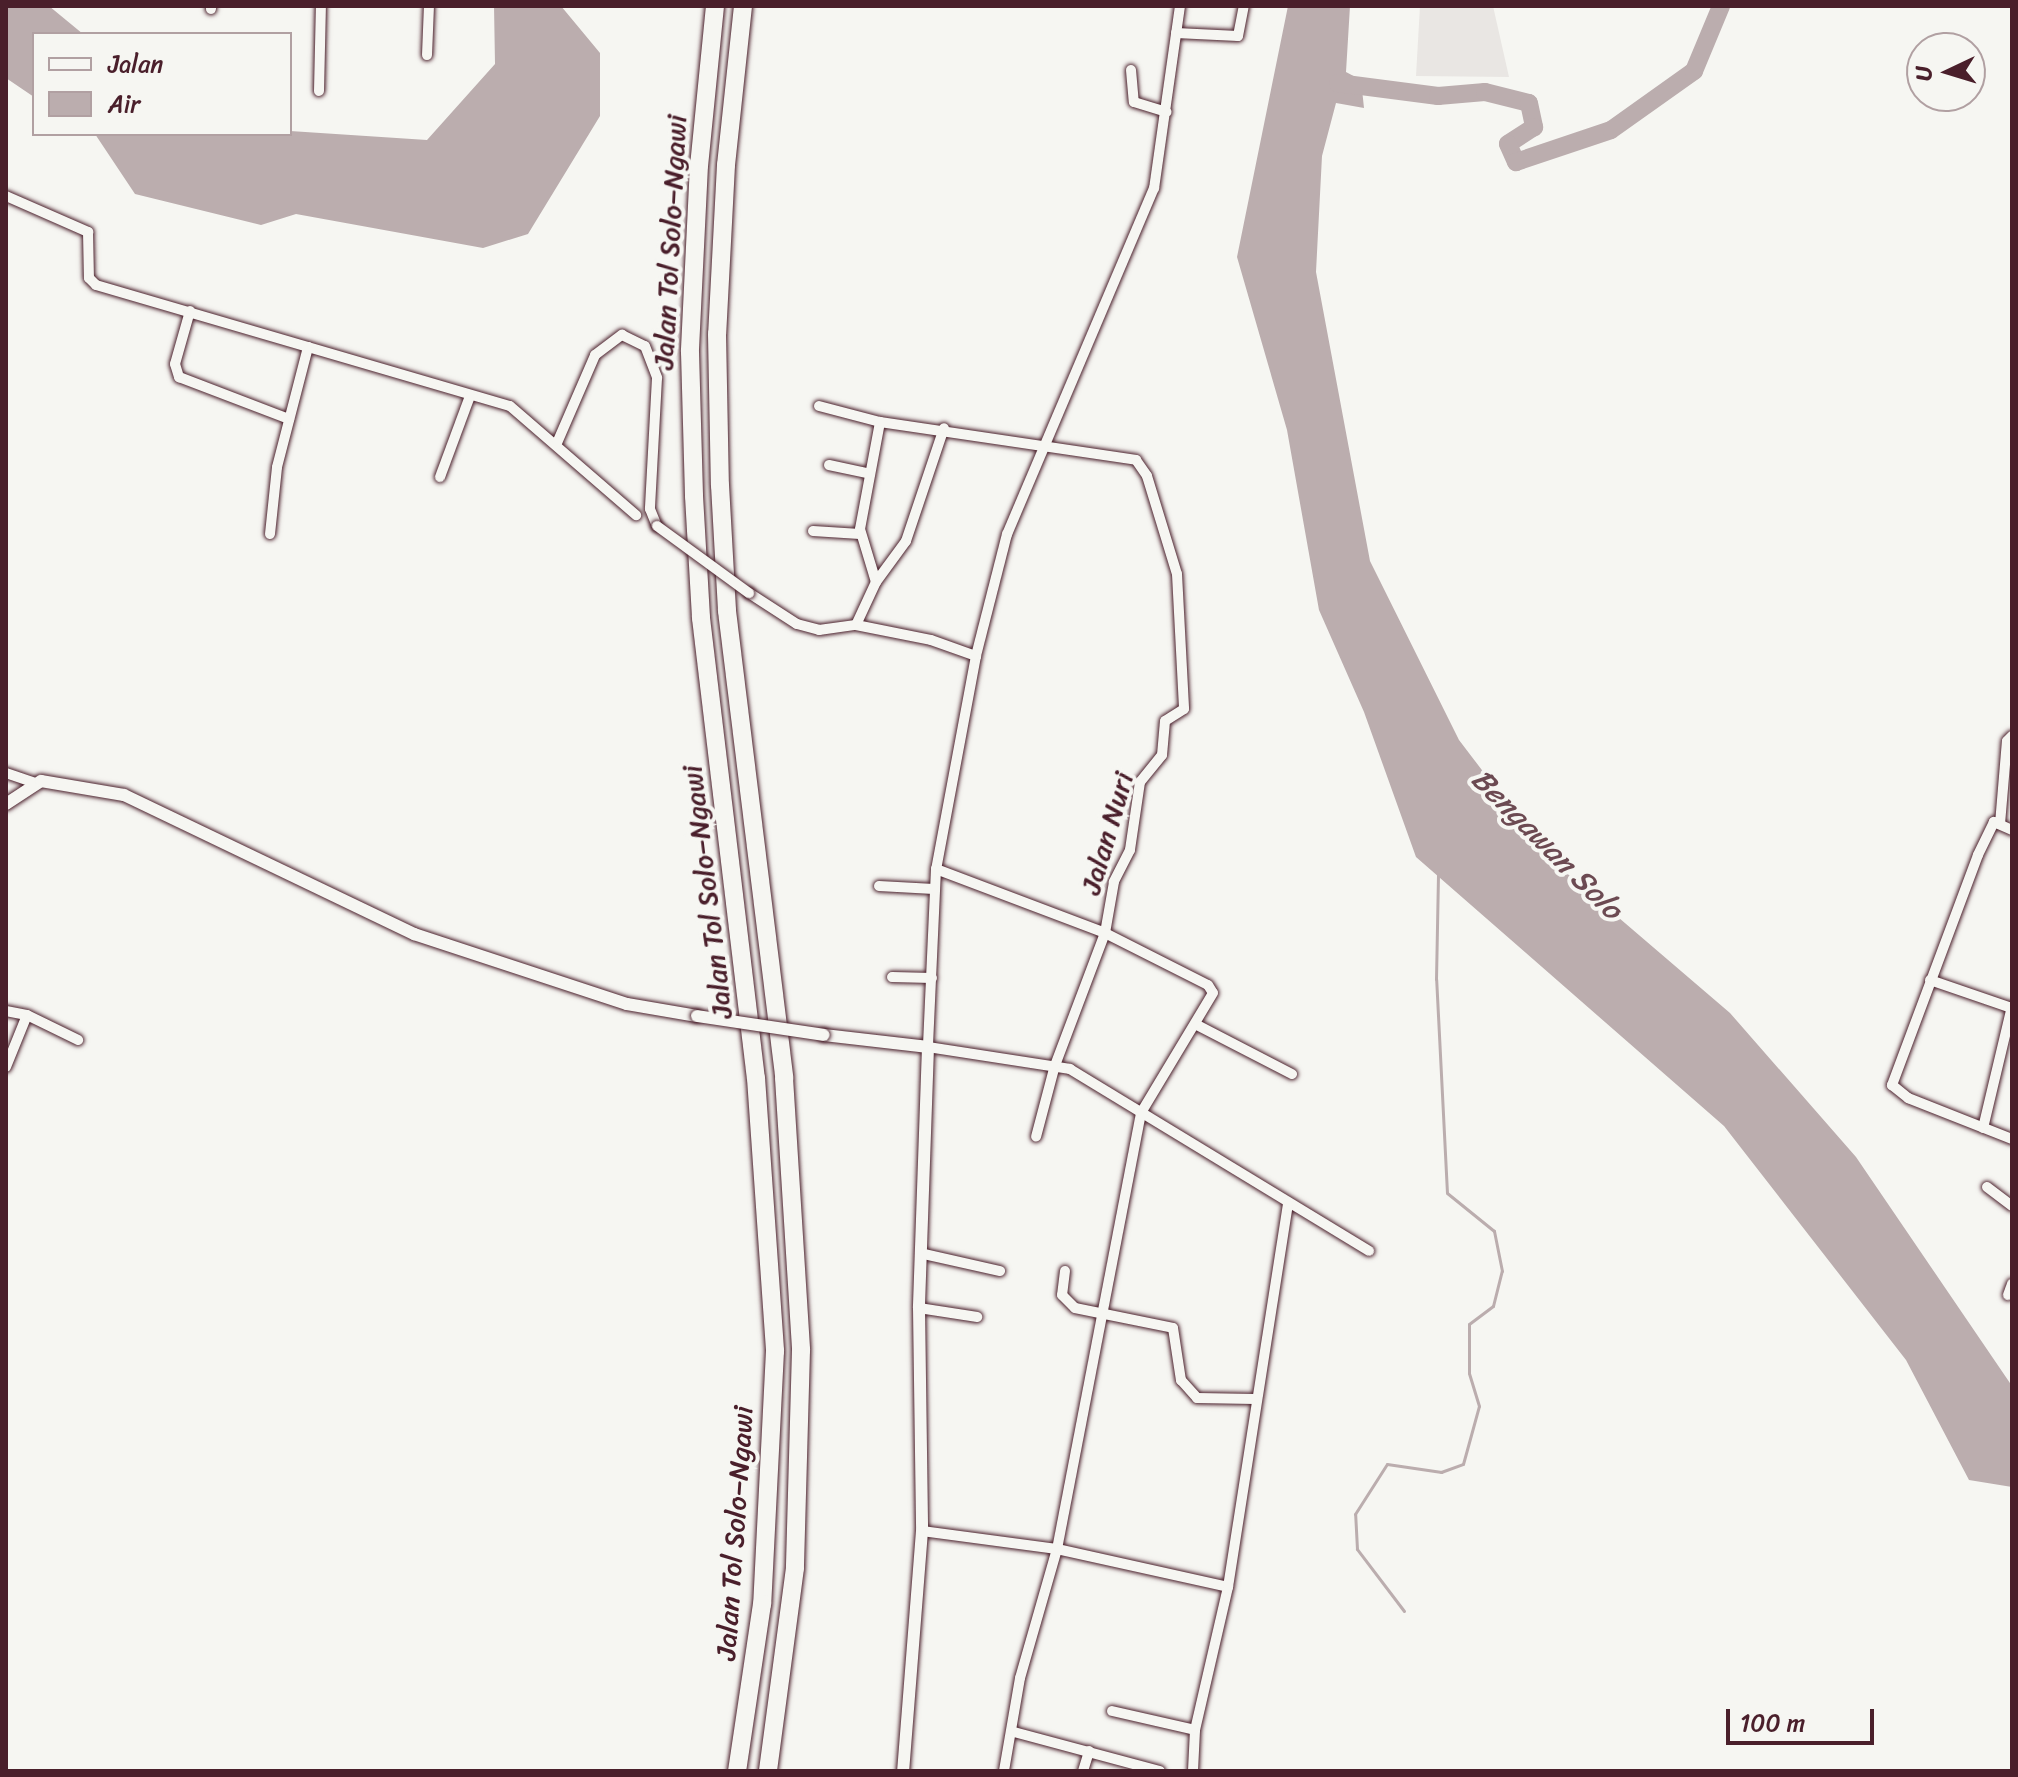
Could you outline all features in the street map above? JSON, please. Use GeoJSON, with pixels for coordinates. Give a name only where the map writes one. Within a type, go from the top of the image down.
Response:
{"type":"FeatureCollection","features":[{"type":"Feature","properties":{"kind":"highway","name":"Jalan Tol Solo–Ngawi"},"geometry":{"type":"LineString","coordinates":[[715,6],[699,165],[692,305],[694,496],[701,618],[756,1078],[775,1351],[762,1604],[737,1771]]}},
{"type":"Feature","properties":{"kind":"highway","name":"Jalan Tol Solo–Ngawi"},"geometry":{"type":"LineString","coordinates":[[743,6],[726,165],[717,334],[720,485],[727,611],[784,1078],[801,1350],[795,1568],[768,1771]]}},
{"type":"Feature","properties":{"kind":"street"},"geometry":{"type":"LineString","coordinates":[[319,91],[321,6]]}},
{"type":"Feature","properties":{"kind":"street"},"geometry":{"type":"LineString","coordinates":[[427,55],[429,6]]}},
{"type":"Feature","properties":{"kind":"street"},"geometry":{"type":"LineString","coordinates":[[903,1771],[922,1531],[919,1308],[924,1254],[928,1047],[936,869],[976,656],[1007,534],[1073,367],[1148,204],[1166,112],[1180,6]]}},
{"type":"Feature","properties":{"kind":"street"},"geometry":{"type":"LineString","coordinates":[[1176,33],[1238,36],[1244,6]]}},
{"type":"Feature","properties":{"kind":"street"},"geometry":{"type":"LineString","coordinates":[[1131,70],[1134,102],[1166,112]]}},
{"type":"Feature","properties":{"kind":"street"},"geometry":{"type":"LineString","coordinates":[[6,196],[88,232],[89,278],[96,285],[516,410],[636,515]]}},
{"type":"Feature","properties":{"kind":"street"},"geometry":{"type":"LineString","coordinates":[[190,311],[175,360],[177,375],[289,419]]}},
{"type":"Feature","properties":{"kind":"street"},"geometry":{"type":"LineString","coordinates":[[557,443],[595,355],[622,335],[645,346],[657,378],[650,509],[657,526],[797,624],[819,630],[856,625],[931,640],[976,656]]}},
{"type":"Feature","properties":{"kind":"street"},"geometry":{"type":"LineString","coordinates":[[270,534],[289,419],[308,347]]}},
{"type":"Feature","properties":{"kind":"street"},"geometry":{"type":"LineString","coordinates":[[440,477],[470,396]]}},
{"type":"Feature","properties":{"kind":"street"},"geometry":{"type":"LineString","coordinates":[[819,406],[880,422],[1045,443]]}},
{"type":"Feature","properties":{"kind":"street"},"geometry":{"type":"LineString","coordinates":[[876,582],[860,534],[867,473],[880,422]]}},
{"type":"Feature","properties":{"kind":"street"},"geometry":{"type":"LineString","coordinates":[[856,625],[876,582],[906,541],[944,428]]}},
{"type":"Feature","properties":{"kind":"street","name":"Jalan Nuri"},"geometry":{"type":"LineString","coordinates":[[1036,1137],[1055,1065],[1105,933],[1114,882],[1130,850],[1140,782],[1162,755],[1165,721],[1184,709],[1183,621],[1177,574],[1141,464],[1045,443]]}},
{"type":"Feature","properties":{"kind":"street"},"geometry":{"type":"LineString","coordinates":[[829,465],[867,473]]}},
{"type":"Feature","properties":{"kind":"street"},"geometry":{"type":"LineString","coordinates":[[813,531],[860,534]]}},
{"type":"Feature","properties":{"kind":"street"},"geometry":{"type":"LineString","coordinates":[[2000,824],[2007,741],[2012,736]]}},
{"type":"Feature","properties":{"kind":"street"},"geometry":{"type":"LineString","coordinates":[[6,773],[35,783],[89,786],[154,806],[414,934],[627,1004],[824,1035],[1055,1065],[1084,1076],[1369,1251]]}},
{"type":"Feature","properties":{"kind":"street"},"geometry":{"type":"LineString","coordinates":[[6,804],[35,783]]}},
{"type":"Feature","properties":{"kind":"street"},"geometry":{"type":"LineString","coordinates":[[2012,830],[1994,822],[1959,894],[1892,1085],[1898,1094],[2012,1139]]}},
{"type":"Feature","properties":{"kind":"street"},"geometry":{"type":"LineString","coordinates":[[936,869],[1105,933],[1210,988],[1211,1000],[1141,1113],[1057,1549],[1020,1678],[1014,1732],[1004,1771]]}},
{"type":"Feature","properties":{"kind":"street"},"geometry":{"type":"LineString","coordinates":[[879,886],[934,889]]}},
{"type":"Feature","properties":{"kind":"street"},"geometry":{"type":"LineString","coordinates":[[892,977],[932,978]]}},
{"type":"Feature","properties":{"kind":"street"},"geometry":{"type":"LineString","coordinates":[[1930,980],[2012,1007],[1983,1128]]}},
{"type":"Feature","properties":{"kind":"street"},"geometry":{"type":"LineString","coordinates":[[6,1011],[27,1015],[78,1040]]}},
{"type":"Feature","properties":{"kind":"street"},"geometry":{"type":"LineString","coordinates":[[6,1067],[27,1015]]}},
{"type":"Feature","properties":{"kind":"street"},"geometry":{"type":"LineString","coordinates":[[1197,1025],[1292,1074]]}},
{"type":"Feature","properties":{"kind":"street"},"geometry":{"type":"LineString","coordinates":[[1987,1187],[2012,1206]]}},
{"type":"Feature","properties":{"kind":"street"},"geometry":{"type":"LineString","coordinates":[[1193,1771],[1195,1730],[1228,1587],[1288,1203]]}},
{"type":"Feature","properties":{"kind":"street"},"geometry":{"type":"LineString","coordinates":[[924,1254],[1000,1271]]}},
{"type":"Feature","properties":{"kind":"street"},"geometry":{"type":"LineString","coordinates":[[1065,1271],[1065,1301],[1103,1315],[1173,1328],[1181,1380],[1197,1398],[1255,1399]]}},
{"type":"Feature","properties":{"kind":"street"},"geometry":{"type":"LineString","coordinates":[[2008,1295],[2012,1284]]}},
{"type":"Feature","properties":{"kind":"street"},"geometry":{"type":"LineString","coordinates":[[919,1308],[977,1317]]}},
{"type":"Feature","properties":{"kind":"street"},"geometry":{"type":"LineString","coordinates":[[922,1531],[1057,1549],[1228,1587]]}},
{"type":"Feature","properties":{"kind":"street"},"geometry":{"type":"LineString","coordinates":[[1112,1711],[1195,1730]]}},
{"type":"Feature","properties":{"kind":"street"},"geometry":{"type":"LineString","coordinates":[[1014,1732],[1160,1771]]}},
{"type":"Feature","properties":{"kind":"street"},"geometry":{"type":"LineString","coordinates":[[1083,1771],[1089,1751]]}},
{"type":"Feature","properties":{"kind":"shaded area"},"geometry":{"type":"Polygon","coordinates":[[[1420,6],[1493,6],[1509,77],[1416,76],[1420,6]]]}},
{"type":"Feature","properties":{"kind":"water"},"geometry":{"type":"Polygon","coordinates":[[[6,6],[49,6],[81,32],[32,32],[32,96],[6,78],[6,6]]]}},
{"type":"Feature","properties":{"kind":"water"},"geometry":{"type":"Polygon","coordinates":[[[494,6],[561,6],[600,53],[600,116],[528,234],[483,248],[296,214],[261,225],[135,194],[96,136],[292,136],[292,131],[427,140],[495,64],[494,6]]]}},
{"type":"Feature","properties":{"kind":"water"},"geometry":{"type":"Polygon","coordinates":[[[1288,6],[1350,6],[1346,72],[1361,80],[1364,108],[1336,103],[1322,156],[1316,272],[1370,561],[1459,740],[1549,858],[1730,1013],[1856,1157],[2012,1386],[2012,1487],[1969,1480],[1906,1360],[1724,1126],[1416,857],[1364,712],[1319,610],[1287,430],[1237,257],[1288,6]]]}},
{"type":"Feature","properties":{"kind":"waterway"},"geometry":{"type":"LineString","coordinates":[[1338,83],[1438,96],[1485,92],[1529,103],[1534,127],[1508,144],[1516,162],[1611,130],[1694,71],[1721,6]]}},
{"type":"Feature","properties":{"kind":"waterway"},"geometry":{"type":"LineString","coordinates":[[1404,1611],[1357,1549],[1355,1514],[1387,1464],[1441,1472],[1463,1464],[1479,1406],[1469,1373],[1469,1324],[1493,1306],[1502,1271],[1494,1231],[1447,1193],[1436,979],[1438,874]]}},
{"type":"Feature","properties":{"kind":"water label","name":"Bengawan Solo"},"geometry":{"type":"Point","coordinates":[1547,844]}}]}
